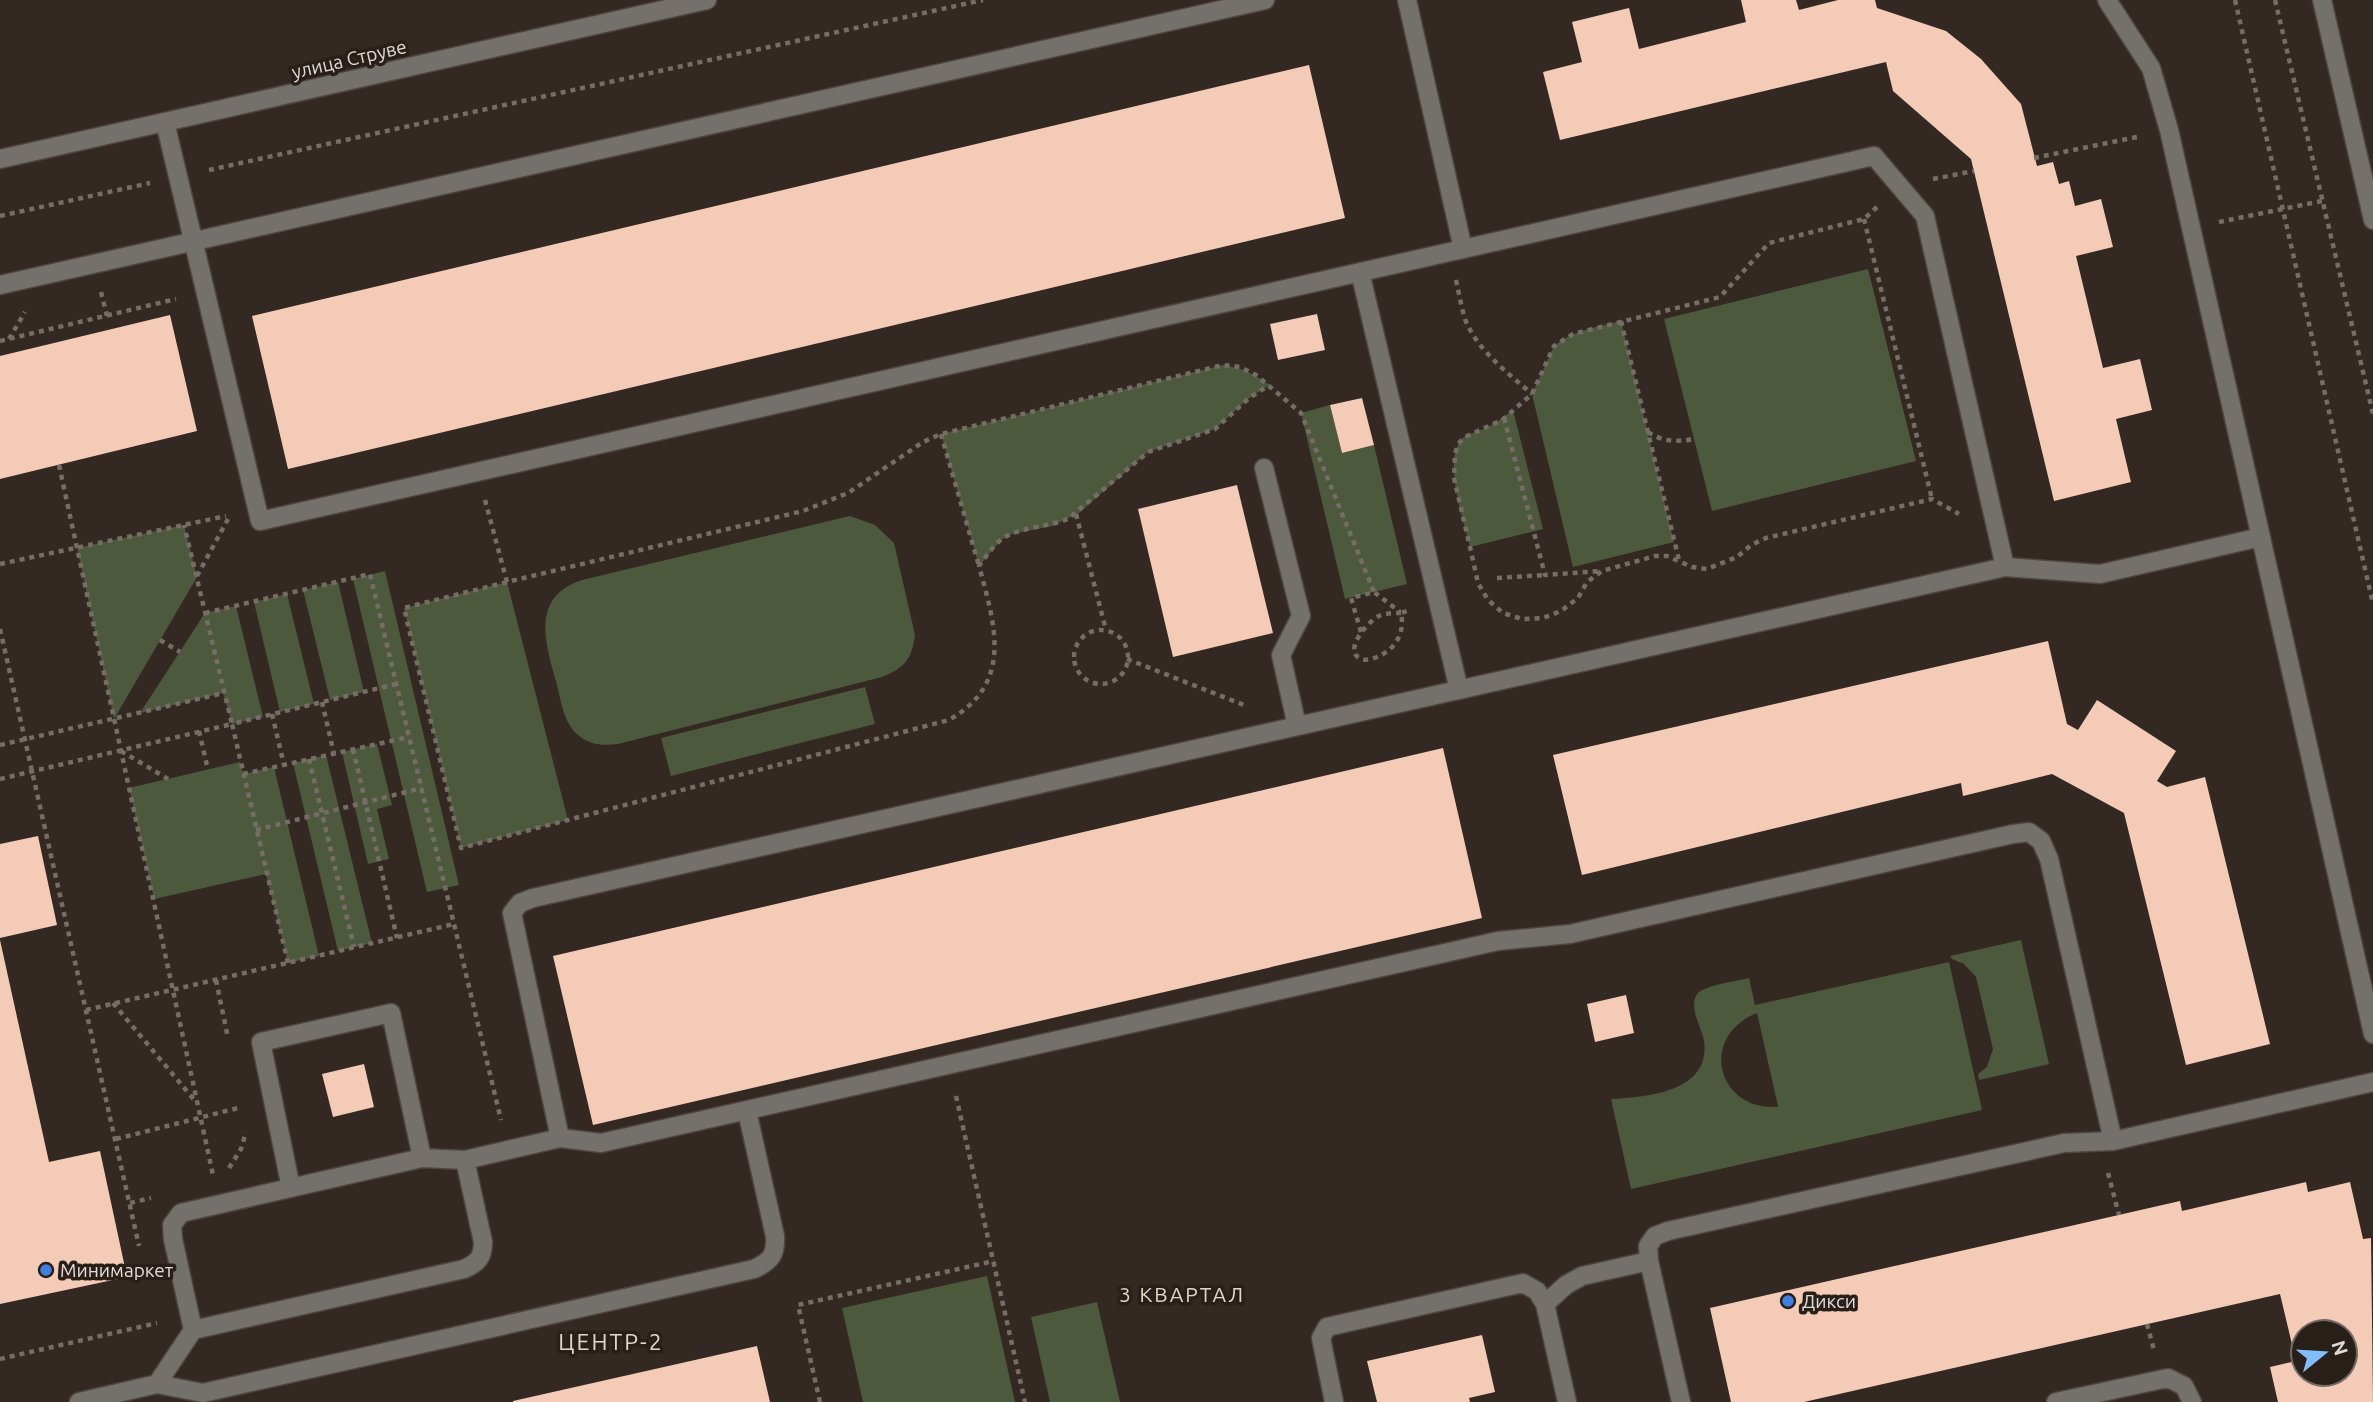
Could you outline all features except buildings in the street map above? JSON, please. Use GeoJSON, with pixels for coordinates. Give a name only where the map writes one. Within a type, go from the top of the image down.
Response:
{"type":"FeatureCollection","features":[{"type":"Feature","properties":{"kind":"street","name":"улица Струве"},"geometry":{"type":"LineString","coordinates":[[0,159],[706,0]]}},
{"type":"Feature","properties":{"kind":"street"},"geometry":{"type":"LineString","coordinates":[[0,285],[1265,0]]}},
{"type":"Feature","properties":{"kind":"street"},"geometry":{"type":"LineString","coordinates":[[1407,0],[1456,251]]}},
{"type":"Feature","properties":{"kind":"street"},"geometry":{"type":"LineString","coordinates":[[2107,0],[2151,68],[2169,130],[2373,1034]]}},
{"type":"Feature","properties":{"kind":"street"},"geometry":{"type":"LineString","coordinates":[[2322,0],[2370,190],[2373,220]]}},
{"type":"Feature","properties":{"kind":"street"},"geometry":{"type":"LineString","coordinates":[[165,121],[260,522],[1874,156],[1925,216],[2005,567]]}},
{"type":"Feature","properties":{"kind":"street"},"geometry":{"type":"LineString","coordinates":[[1360,272],[1459,690]]}},
{"type":"Feature","properties":{"kind":"street"},"geometry":{"type":"LineString","coordinates":[[1264,468],[1301,616],[1281,655],[1297,726]]}},
{"type":"Feature","properties":{"kind":"street"},"geometry":{"type":"LineString","coordinates":[[561,1138],[514,930],[512,913],[520,902],[2005,567],[2100,574],[2261,537]]}},
{"type":"Feature","properties":{"kind":"street"},"geometry":{"type":"LineString","coordinates":[[193,1330],[173,1239],[172,1225],[181,1213],[422,1158],[464,1160],[561,1138],[601,1143],[1498,941],[1570,934],[2029,832],[2041,841],[2049,859],[2106,1141]]}},
{"type":"Feature","properties":{"kind":"street"},"geometry":{"type":"LineString","coordinates":[[291,1188],[261,1042],[391,1013],[422,1158]]}},
{"type":"Feature","properties":{"kind":"street"},"geometry":{"type":"LineString","coordinates":[[1681,1402],[1649,1261],[1648,1246],[1655,1236],[2064,1143],[2106,1141],[2373,1082]]}},
{"type":"Feature","properties":{"kind":"street"},"geometry":{"type":"LineString","coordinates":[[79,1402],[156,1384],[203,1393],[754,1269],[767,1263],[776,1252],[775,1236],[747,1111]]}},
{"type":"Feature","properties":{"kind":"street"},"geometry":{"type":"LineString","coordinates":[[156,1384],[193,1330],[464,1269],[476,1264],[483,1254],[483,1242],[464,1160]]}},
{"type":"Feature","properties":{"kind":"street"},"geometry":{"type":"LineString","coordinates":[[1545,1304],[1566,1285],[1582,1276],[1649,1261]]}},
{"type":"Feature","properties":{"kind":"street"},"geometry":{"type":"LineString","coordinates":[[1334,1402],[1321,1338],[1327,1327],[1523,1283],[1537,1291],[1545,1304],[1567,1402]]}},
{"type":"Feature","properties":{"kind":"street"},"geometry":{"type":"LineString","coordinates":[[2056,1402],[2168,1378],[2184,1386],[2192,1402]]}},
{"type":"Feature","properties":{"kind":"path"},"geometry":{"type":"LineString","coordinates":[[0,216],[983,0]]}},
{"type":"Feature","properties":{"kind":"path"},"geometry":{"type":"LineString","coordinates":[[2235,0],[2373,604]]}},
{"type":"Feature","properties":{"kind":"path"},"geometry":{"type":"LineString","coordinates":[[2275,0],[2373,414]]}},
{"type":"Feature","properties":{"kind":"path"},"geometry":{"type":"LineString","coordinates":[[2034,158],[2169,130]]}},
{"type":"Feature","properties":{"kind":"path"},"geometry":{"type":"LineString","coordinates":[[1602,571],[1587,582],[1578,598],[1570,605],[1543,618],[1522,619],[1503,613],[1488,600],[1478,583],[1453,466],[1458,444],[1465,437],[1504,418],[1532,394],[1554,346],[1573,334],[1720,297],[1769,243],[1864,219],[1899,187],[1974,171]]}},
{"type":"Feature","properties":{"kind":"path"},"geometry":{"type":"LineString","coordinates":[[2191,228],[2322,201]]}},
{"type":"Feature","properties":{"kind":"path"},"geometry":{"type":"LineString","coordinates":[[1864,219],[1933,499]]}},
{"type":"Feature","properties":{"kind":"path"},"geometry":{"type":"LineString","coordinates":[[1456,251],[1465,319],[1492,359],[1532,394]]}},
{"type":"Feature","properties":{"kind":"path"},"geometry":{"type":"LineString","coordinates":[[0,341],[205,292]]}},
{"type":"Feature","properties":{"kind":"path"},"geometry":{"type":"LineString","coordinates":[[1621,321],[1679,560]]}},
{"type":"Feature","properties":{"kind":"path"},"geometry":{"type":"LineString","coordinates":[[941,433],[995,624],[995,645],[987,682],[977,699],[965,710],[949,720],[461,848],[404,608],[803,511],[848,493],[923,442],[941,433],[1223,365],[1240,368],[1256,375],[1301,413],[1374,592],[1401,613],[1401,635],[1392,648],[1379,656],[1359,659],[1355,649],[1361,632],[1369,622],[1380,615],[1401,613],[1438,603]]}},
{"type":"Feature","properties":{"kind":"path"},"geometry":{"type":"LineString","coordinates":[[979,566],[1001,540],[1012,534],[1052,526],[1076,514],[1148,452],[1215,429],[1248,399],[1269,385]]}},
{"type":"Feature","properties":{"kind":"path"},"geometry":{"type":"LineString","coordinates":[[1504,418],[1545,575]]}},
{"type":"Feature","properties":{"kind":"path"},"geometry":{"type":"LineString","coordinates":[[1647,431],[1677,442],[1694,439]]}},
{"type":"Feature","properties":{"kind":"path"},"geometry":{"type":"LineString","coordinates":[[59,465],[214,1182],[220,1178]]}},
{"type":"Feature","properties":{"kind":"path"},"geometry":{"type":"LineString","coordinates":[[477,472],[507,582]]}},
{"type":"Feature","properties":{"kind":"path"},"geometry":{"type":"LineString","coordinates":[[1497,578],[1602,571],[1655,556],[1707,569],[1737,557],[1751,545],[1766,538],[1933,499],[1998,536]]}},
{"type":"Feature","properties":{"kind":"path"},"geometry":{"type":"LineString","coordinates":[[1076,514],[1106,630]]}},
{"type":"Feature","properties":{"kind":"path"},"geometry":{"type":"LineString","coordinates":[[0,564],[230,515],[197,577]]}},
{"type":"Feature","properties":{"kind":"path"},"geometry":{"type":"LineString","coordinates":[[184,525],[288,963]]}},
{"type":"Feature","properties":{"kind":"path"},"geometry":{"type":"LineString","coordinates":[[205,613],[370,575],[509,1150]]}},
{"type":"Feature","properties":{"kind":"path"},"geometry":{"type":"LineString","coordinates":[[1361,632],[1351,598],[1374,592]]}},
{"type":"Feature","properties":{"kind":"path"},"geometry":{"type":"LineString","coordinates":[[0,629],[142,1256]]}},
{"type":"Feature","properties":{"kind":"path"},"geometry":{"type":"LineString","coordinates":[[1106,630],[1123,641],[1127,659],[1122,673],[1109,682],[1099,684],[1083,677],[1073,655],[1076,646],[1089,632],[1106,630]]}},
{"type":"Feature","properties":{"kind":"path"},"geometry":{"type":"LineString","coordinates":[[160,640],[180,652]]}},
{"type":"Feature","properties":{"kind":"path"},"geometry":{"type":"LineString","coordinates":[[1127,659],[1248,707]]}},
{"type":"Feature","properties":{"kind":"path"},"geometry":{"type":"LineString","coordinates":[[0,779],[396,684]]}},
{"type":"Feature","properties":{"kind":"path"},"geometry":{"type":"LineString","coordinates":[[0,745],[224,693]]}},
{"type":"Feature","properties":{"kind":"path"},"geometry":{"type":"LineString","coordinates":[[322,702],[334,754]]}},
{"type":"Feature","properties":{"kind":"path"},"geometry":{"type":"LineString","coordinates":[[272,714],[284,765]]}},
{"type":"Feature","properties":{"kind":"path"},"geometry":{"type":"LineString","coordinates":[[199,732],[208,770]]}},
{"type":"Feature","properties":{"kind":"path"},"geometry":{"type":"LineString","coordinates":[[243,774],[409,737]]}},
{"type":"Feature","properties":{"kind":"path"},"geometry":{"type":"LineString","coordinates":[[352,749],[397,938]]}},
{"type":"Feature","properties":{"kind":"path"},"geometry":{"type":"LineString","coordinates":[[120,750],[168,779]]}},
{"type":"Feature","properties":{"kind":"path"},"geometry":{"type":"LineString","coordinates":[[309,760],[354,947]]}},
{"type":"Feature","properties":{"kind":"path"},"geometry":{"type":"LineString","coordinates":[[256,830],[422,788]]}},
{"type":"Feature","properties":{"kind":"path"},"geometry":{"type":"LineString","coordinates":[[86,1010],[454,924]]}},
{"type":"Feature","properties":{"kind":"path"},"geometry":{"type":"LineString","coordinates":[[216,980],[229,1044]]}},
{"type":"Feature","properties":{"kind":"path"},"geometry":{"type":"LineString","coordinates":[[113,1003],[197,1105]]}},
{"type":"Feature","properties":{"kind":"path"},"geometry":{"type":"LineString","coordinates":[[950,1065],[1025,1402]]}},
{"type":"Feature","properties":{"kind":"path"},"geometry":{"type":"LineString","coordinates":[[240,1094],[244,1114]]}},
{"type":"Feature","properties":{"kind":"path"},"geometry":{"type":"LineString","coordinates":[[116,1139],[242,1107]]}},
{"type":"Feature","properties":{"kind":"path"},"geometry":{"type":"LineString","coordinates":[[225,1173],[242,1149],[246,1121]]}},
{"type":"Feature","properties":{"kind":"path"},"geometry":{"type":"LineString","coordinates":[[2106,1141],[2119,1214]]}},
{"type":"Feature","properties":{"kind":"path"},"geometry":{"type":"LineString","coordinates":[[130,1203],[154,1197]]}},
{"type":"Feature","properties":{"kind":"path"},"geometry":{"type":"LineString","coordinates":[[820,1402],[798,1305],[994,1261]]}},
{"type":"Feature","properties":{"kind":"path"},"geometry":{"type":"LineString","coordinates":[[154,1310],[167,1368]]}},
{"type":"Feature","properties":{"kind":"path"},"geometry":{"type":"LineString","coordinates":[[0,1359],[157,1323]]}},
{"type":"Feature","properties":{"kind":"green space"},"geometry":{"type":"Polygon","coordinates":[[[1868,269],[1916,461],[1712,511],[1664,319],[1868,269]]]}},
{"type":"Feature","properties":{"kind":"green space"},"geometry":{"type":"Polygon","coordinates":[[[1621,321],[1674,542],[1573,567],[1532,394],[1554,346],[1577,333],[1621,321]]]}},
{"type":"Feature","properties":{"kind":"green space"},"geometry":{"type":"Polygon","coordinates":[[[1223,365],[1247,372],[1269,385],[1248,399],[1215,429],[1148,452],[1079,513],[1052,526],[1012,534],[1001,540],[979,566],[941,434],[1223,365]]]}},
{"type":"Feature","properties":{"kind":"green space"},"geometry":{"type":"Polygon","coordinates":[[[1330,405],[1342,453],[1374,445],[1407,584],[1345,599],[1301,413],[1330,405]]]}},
{"type":"Feature","properties":{"kind":"green space"},"geometry":{"type":"Polygon","coordinates":[[[1513,410],[1543,529],[1470,547],[1459,506],[1454,457],[1465,436],[1490,426],[1513,410]]]}},
{"type":"Feature","properties":{"kind":"green space"},"geometry":{"type":"Polygon","coordinates":[[[850,516],[875,525],[894,543],[915,635],[909,657],[896,670],[882,677],[618,744],[592,743],[573,730],[562,705],[549,655],[545,624],[554,598],[565,588],[582,580],[850,516]]]}},
{"type":"Feature","properties":{"kind":"green space"},"geometry":{"type":"Polygon","coordinates":[[[184,525],[197,577],[114,719],[77,548],[184,525]]]}},
{"type":"Feature","properties":{"kind":"green space"},"geometry":{"type":"Polygon","coordinates":[[[385,571],[459,885],[427,892],[353,579],[385,571]]]}},
{"type":"Feature","properties":{"kind":"green space"},"geometry":{"type":"Polygon","coordinates":[[[338,582],[364,692],[330,700],[303,590],[338,582]]]}},
{"type":"Feature","properties":{"kind":"green space"},"geometry":{"type":"Polygon","coordinates":[[[507,582],[568,820],[461,848],[404,608],[507,582]]]}},
{"type":"Feature","properties":{"kind":"green space"},"geometry":{"type":"Polygon","coordinates":[[[287,594],[314,704],[280,712],[254,602],[287,594]]]}},
{"type":"Feature","properties":{"kind":"green space"},"geometry":{"type":"Polygon","coordinates":[[[236,606],[263,717],[232,724],[223,693],[140,713],[205,613],[236,606]]]}},
{"type":"Feature","properties":{"kind":"green space"},"geometry":{"type":"Polygon","coordinates":[[[865,687],[875,724],[671,776],[661,738],[865,687]]]}},
{"type":"Feature","properties":{"kind":"green space"},"geometry":{"type":"Polygon","coordinates":[[[377,744],[392,805],[377,809],[389,859],[368,864],[342,752],[377,744]]]}},
{"type":"Feature","properties":{"kind":"green space"},"geometry":{"type":"Polygon","coordinates":[[[326,755],[372,943],[338,951],[293,763],[326,755]]]}},
{"type":"Feature","properties":{"kind":"green space"},"geometry":{"type":"Polygon","coordinates":[[[240,762],[243,774],[274,767],[319,956],[288,963],[266,874],[154,899],[129,788],[240,762]]]}},
{"type":"Feature","properties":{"kind":"green space"},"geometry":{"type":"Polygon","coordinates":[[[2021,940],[2049,1064],[1979,1080],[1978,1074],[1987,1067],[1993,1049],[1976,977],[1964,964],[1950,956],[2021,940]]]}},
{"type":"Feature","properties":{"kind":"green space"},"geometry":{"type":"Polygon","coordinates":[[[1949,962],[1982,1110],[1631,1189],[1611,1099],[1642,1096],[1674,1088],[1697,1071],[1703,1058],[1704,1041],[1694,1005],[1697,994],[1701,991],[1749,978],[1755,1005],[1949,962]],[[1757,1013],[1739,1024],[1727,1038],[1722,1054],[1722,1070],[1729,1085],[1740,1097],[1756,1105],[1778,1106],[1757,1013]]]}},
{"type":"Feature","properties":{"kind":"green space"},"geometry":{"type":"Polygon","coordinates":[[[987,1276],[1015,1402],[863,1402],[842,1308],[987,1276]]]}},
{"type":"Feature","properties":{"kind":"green space"},"geometry":{"type":"Polygon","coordinates":[[[1097,1302],[1120,1402],[1050,1402],[1031,1317],[1097,1302]]]}},
{"type":"Feature","properties":{"kind":"place","name":"Минимаркет"},"geometry":{"type":"Point","coordinates":[46,1270]}},
{"type":"Feature","properties":{"kind":"place","name":"Дикси"},"geometry":{"type":"Point","coordinates":[1788,1301]}},
{"type":"Feature","properties":{"kind":"district","name":"3 КВАРТАЛ"},"geometry":{"type":"Point","coordinates":[1182,1295]}},
{"type":"Feature","properties":{"kind":"district","name":"ЦЕНТР-2"},"geometry":{"type":"Point","coordinates":[611,1342]}}]}
